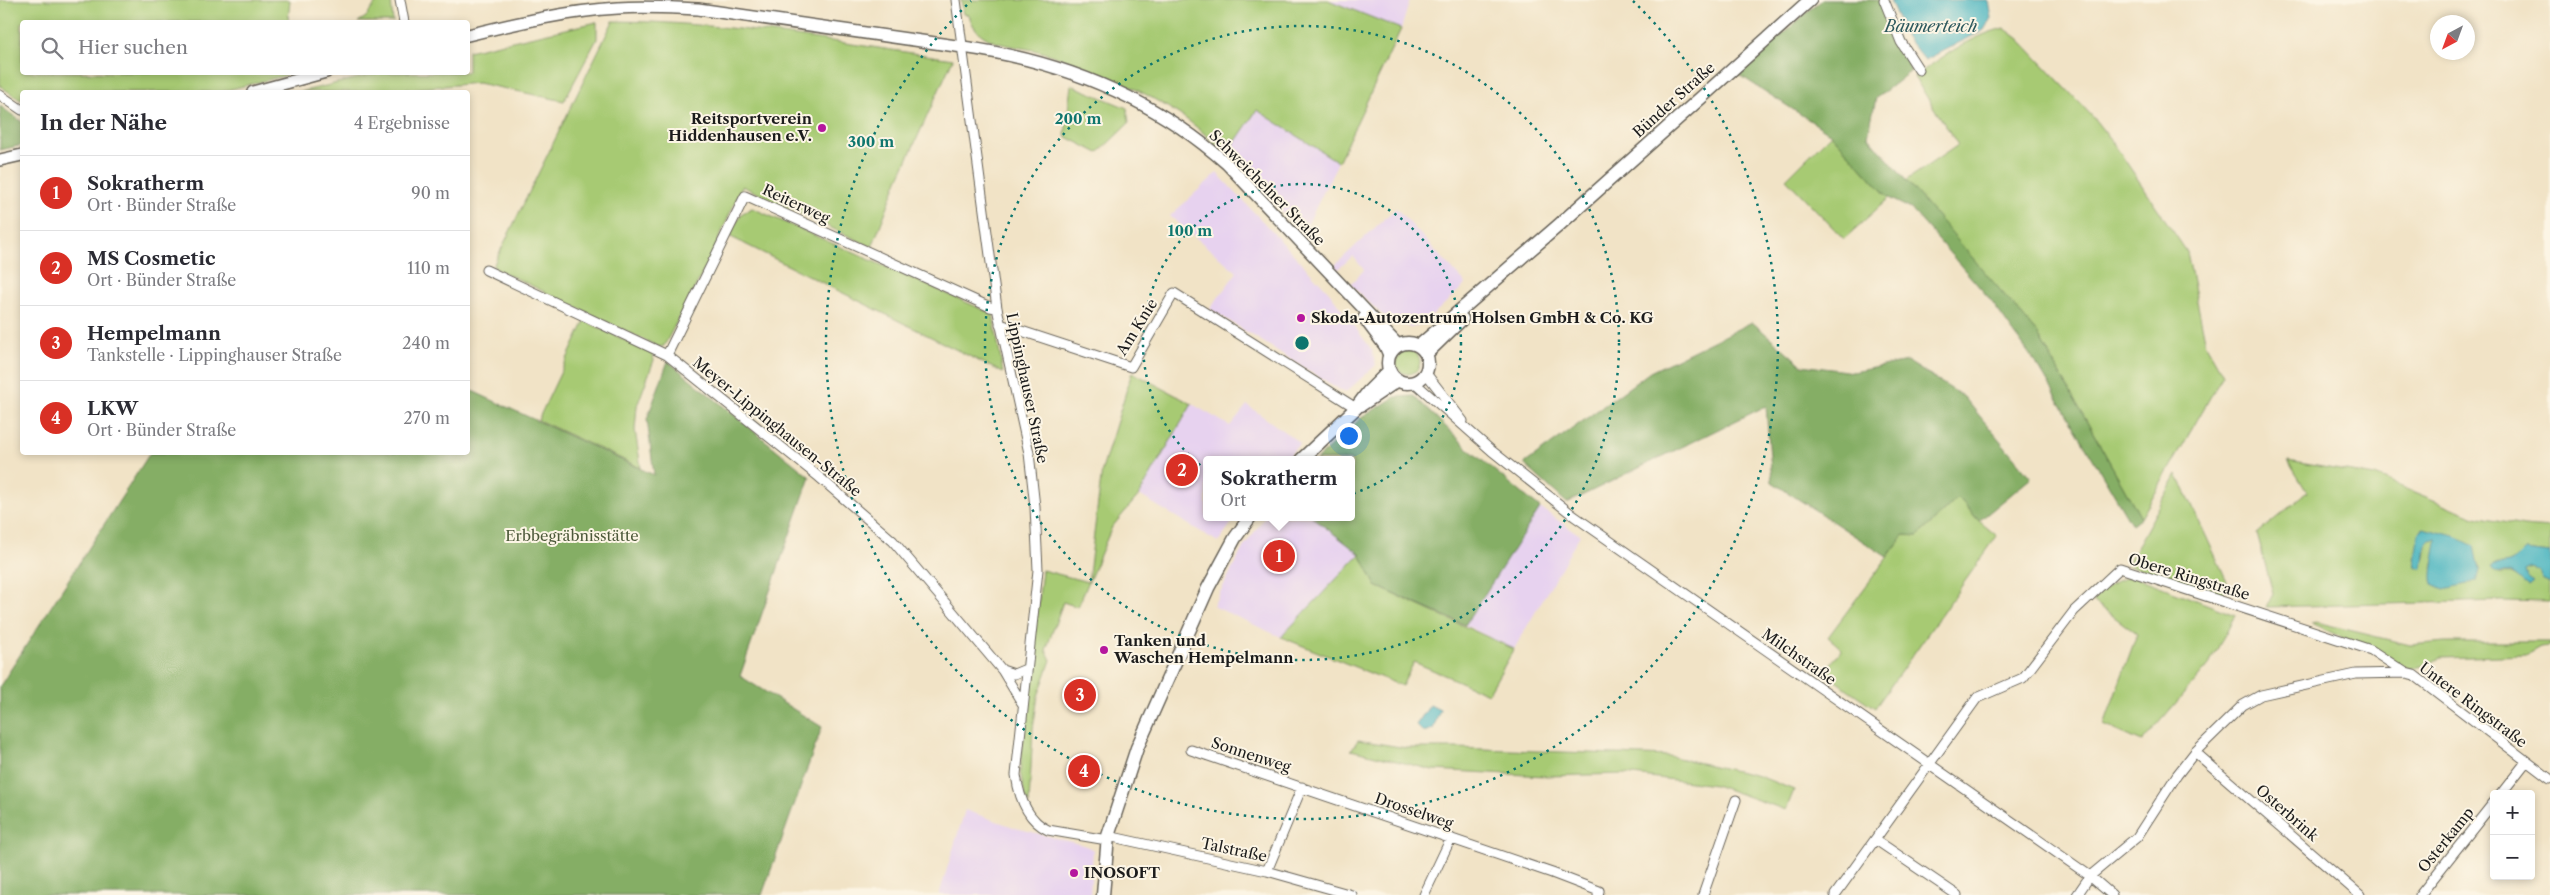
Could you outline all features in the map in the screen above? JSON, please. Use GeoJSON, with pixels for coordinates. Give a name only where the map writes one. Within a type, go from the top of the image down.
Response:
{"type":"FeatureCollection","features":[{"type":"Feature","properties":{"kind":"main road","name":"Bünder Straße"},"geometry":{"type":"LineString","coordinates":[[1422,350],[1810,0]]}},
{"type":"Feature","properties":{"kind":"main road"},"geometry":{"type":"LineString","coordinates":[[1305,456],[1356,408],[1368,392],[1394,376],[1414,382],[1425,372],[1428,366],[1422,350],[1409,342],[1398,345],[1389,354],[1394,376]]}},
{"type":"Feature","properties":{"kind":"main road"},"geometry":{"type":"LineString","coordinates":[[1103,895],[1108,838],[1137,748],[1208,588],[1235,538],[1247,521]]}},
{"type":"Feature","properties":{"kind":"street"},"geometry":{"type":"LineString","coordinates":[[400,0],[404,20]]}},
{"type":"Feature","properties":{"kind":"street","name":"Lippinghauser Straße"},"geometry":{"type":"LineString","coordinates":[[956,0],[996,308],[1029,453],[1035,507],[1038,570],[1022,703],[1016,775],[1018,790],[1024,806],[1033,819],[1048,830],[1108,838]]}},
{"type":"Feature","properties":{"kind":"street"},"geometry":{"type":"LineString","coordinates":[[1884,0],[1902,42],[1919,70]]}},
{"type":"Feature","properties":{"kind":"street","name":"Schweichelner Straße"},"geometry":{"type":"LineString","coordinates":[[470,35],[620,4],[698,9],[963,46],[1032,60],[1093,80],[1149,106],[1180,125],[1227,164],[1398,345]]}},
{"type":"Feature","properties":{"kind":"street"},"geometry":{"type":"LineString","coordinates":[[260,90],[315,75]]}},
{"type":"Feature","properties":{"kind":"street"},"geometry":{"type":"LineString","coordinates":[[0,95],[20,109]]}},
{"type":"Feature","properties":{"kind":"street"},"geometry":{"type":"LineString","coordinates":[[0,160],[20,155]]}},
{"type":"Feature","properties":{"kind":"street","name":"Reiterweg"},"geometry":{"type":"LineString","coordinates":[[667,355],[745,196],[990,307],[996,308]]}},
{"type":"Feature","properties":{"kind":"street","name":"Meyer-Lippinghausen-Straße"},"geometry":{"type":"LineString","coordinates":[[486,270],[667,355],[820,477],[893,541],[1002,670],[1022,703]]}},
{"type":"Feature","properties":{"kind":"street","name":"Schweichelner Straße"},"geometry":{"type":"LineString","coordinates":[[1339,284],[1386,346],[1389,354]]}},
{"type":"Feature","properties":{"kind":"street","name":"Am Knie"},"geometry":{"type":"LineString","coordinates":[[1000,324],[1131,367],[1174,293],[1356,408]]}},
{"type":"Feature","properties":{"kind":"street","name":"Milchstraße"},"geometry":{"type":"LineString","coordinates":[[1425,372],[1474,435]]}},
{"type":"Feature","properties":{"kind":"street","name":"Milchstraße"},"geometry":{"type":"LineString","coordinates":[[1414,382],[1474,435],[1574,516],[1891,738],[1931,763],[2090,876],[2112,895]]}},
{"type":"Feature","properties":{"kind":"street","name":"Obere Ringstraße"},"geometry":{"type":"LineString","coordinates":[[1835,895],[1976,698],[2022,678],[2074,611],[2120,568],[2371,650],[2406,673]]}},
{"type":"Feature","properties":{"kind":"street"},"geometry":{"type":"LineString","coordinates":[[1002,670],[1014,674],[1026,669]]}},
{"type":"Feature","properties":{"kind":"street","name":"Untere Ringstraße"},"geometry":{"type":"LineString","coordinates":[[2077,895],[2090,876],[2137,837],[2177,775],[2195,752],[2243,705],[2261,695],[2356,674],[2406,673],[2414,675],[2550,780]]}},
{"type":"Feature","properties":{"kind":"street","name":"Sonnenweg"},"geometry":{"type":"LineString","coordinates":[[1191,750],[1302,787]]}},
{"type":"Feature","properties":{"kind":"street","name":"Osterbrink"},"geometry":{"type":"LineString","coordinates":[[2195,752],[2360,895]]}},
{"type":"Feature","properties":{"kind":"street"},"geometry":{"type":"LineString","coordinates":[[2503,790],[2526,762]]}},
{"type":"Feature","properties":{"kind":"street"},"geometry":{"type":"LineString","coordinates":[[1267,871],[1302,787]]}},
{"type":"Feature","properties":{"kind":"street","name":"Drosselweg"},"geometry":{"type":"LineString","coordinates":[[1302,787],[1599,891],[1598,895]]}},
{"type":"Feature","properties":{"kind":"street"},"geometry":{"type":"LineString","coordinates":[[1703,895],[1736,800]]}},
{"type":"Feature","properties":{"kind":"street","name":"Osterkamp"},"geometry":{"type":"LineString","coordinates":[[2420,895],[2490,807]]}},
{"type":"Feature","properties":{"kind":"street","name":"Talstraße"},"geometry":{"type":"LineString","coordinates":[[1108,838],[1267,871],[1352,895]]}},
{"type":"Feature","properties":{"kind":"street"},"geometry":{"type":"LineString","coordinates":[[1424,895],[1451,838]]}},
{"type":"Feature","properties":{"kind":"street"},"geometry":{"type":"LineString","coordinates":[[1876,840],[1957,895]]}},
{"type":"Feature","properties":{"kind":"shaded area"},"geometry":{"type":"Polygon","coordinates":[[[1328,0],[1410,0],[1401,29],[1328,0]]]}},
{"type":"Feature","properties":{"kind":"shaded area"},"geometry":{"type":"Polygon","coordinates":[[[1257,109],[1338,162],[1303,234],[1227,154],[1257,109]]]}},
{"type":"Feature","properties":{"kind":"shaded area"},"geometry":{"type":"Polygon","coordinates":[[[1217,173],[1329,292],[1372,350],[1376,365],[1345,393],[1210,309],[1237,272],[1170,216],[1217,173]]]}},
{"type":"Feature","properties":{"kind":"shaded area"},"geometry":{"type":"Polygon","coordinates":[[[1396,208],[1466,284],[1424,323],[1411,328],[1394,322],[1379,312],[1350,284],[1364,270],[1353,256],[1337,270],[1334,266],[1396,208]]]}},
{"type":"Feature","properties":{"kind":"shaded area"},"geometry":{"type":"Polygon","coordinates":[[[1192,404],[1230,426],[1247,405],[1300,443],[1289,456],[1203,456],[1203,521],[1233,521],[1218,542],[1139,495],[1192,404]]]}},
{"type":"Feature","properties":{"kind":"shaded area"},"geometry":{"type":"Polygon","coordinates":[[[1540,508],[1580,535],[1514,649],[1465,625],[1540,508]]]}},
{"type":"Feature","properties":{"kind":"shaded area"},"geometry":{"type":"Polygon","coordinates":[[[1262,521],[1317,521],[1360,554],[1281,637],[1213,606],[1243,548],[1262,521]]]}},
{"type":"Feature","properties":{"kind":"shaded area"},"geometry":{"type":"Polygon","coordinates":[[[965,810],[1016,828],[1087,846],[1093,850],[1090,895],[939,895],[965,810]]]}},
{"type":"Feature","properties":{"kind":"green space"},"geometry":{"type":"Polygon","coordinates":[[[0,0],[290,0],[288,20],[20,20],[20,75],[287,75],[228,90],[20,90],[20,100],[0,86],[0,0]]]}},
{"type":"Feature","properties":{"kind":"green space"},"geometry":{"type":"Polygon","coordinates":[[[378,0],[391,0],[393,20],[361,20],[366,17],[378,0]]]}},
{"type":"Feature","properties":{"kind":"green space"},"geometry":{"type":"Polygon","coordinates":[[[961,0],[1328,0],[1401,29],[1338,162],[1257,110],[1227,154],[1184,117],[1146,94],[1096,71],[1045,53],[990,40],[974,26],[969,15],[964,14],[961,0]]]}},
{"type":"Feature","properties":{"kind":"green space"},"geometry":{"type":"Polygon","coordinates":[[[1821,0],[1880,0],[1911,71],[1876,98],[1868,136],[2037,333],[2141,518],[2132,525],[2040,369],[1989,298],[1911,209],[1889,198],[1831,134],[1738,74],[1821,0]]]}},
{"type":"Feature","properties":{"kind":"green space"},"geometry":{"type":"Polygon","coordinates":[[[613,21],[656,22],[741,29],[953,59],[898,180],[872,247],[742,186],[709,261],[664,346],[659,347],[493,266],[613,21]]]}},
{"type":"Feature","properties":{"kind":"green space"},"geometry":{"type":"Polygon","coordinates":[[[597,22],[597,39],[564,101],[478,83],[398,90],[308,90],[371,75],[470,75],[470,51],[597,22]]]}},
{"type":"Feature","properties":{"kind":"green space"},"geometry":{"type":"Polygon","coordinates":[[[2004,28],[2019,39],[2092,116],[2114,144],[2187,252],[2206,345],[2223,375],[2141,518],[2037,333],[1905,181],[1958,145],[1914,77],[1968,42],[2004,28]]]}},
{"type":"Feature","properties":{"kind":"green space"},"geometry":{"type":"Polygon","coordinates":[[[1071,85],[1127,108],[1129,123],[1098,153],[1065,136],[1071,85]]]}},
{"type":"Feature","properties":{"kind":"green space"},"geometry":{"type":"Polygon","coordinates":[[[0,106],[20,121],[20,145],[0,150],[0,106]]]}},
{"type":"Feature","properties":{"kind":"green space"},"geometry":{"type":"Polygon","coordinates":[[[1831,134],[1889,198],[1844,239],[1786,179],[1831,134]]]}},
{"type":"Feature","properties":{"kind":"green space"},"geometry":{"type":"Polygon","coordinates":[[[752,208],[993,314],[1003,373],[729,236],[741,214],[752,208]]]}},
{"type":"Feature","properties":{"kind":"green space"},"geometry":{"type":"Polygon","coordinates":[[[585,321],[652,353],[654,360],[637,406],[635,430],[641,468],[538,420],[585,321]]]}},
{"type":"Feature","properties":{"kind":"green space"},"geometry":{"type":"Polygon","coordinates":[[[1752,322],[1802,365],[1853,372],[1907,361],[1964,397],[2031,478],[1979,521],[1958,497],[1918,536],[1904,535],[1887,557],[1772,482],[1766,406],[1567,503],[1524,464],[1650,372],[1752,322]]]}},
{"type":"Feature","properties":{"kind":"green space"},"geometry":{"type":"Polygon","coordinates":[[[1408,350],[1417,353],[1420,362],[1417,371],[1408,374],[1399,371],[1396,362],[1399,353],[1408,350]]]}},
{"type":"Feature","properties":{"kind":"green space","name":"Erbbegräbnisstätte"},"geometry":{"type":"Polygon","coordinates":[[[668,361],[810,477],[740,676],[822,727],[762,895],[0,895],[0,686],[149,455],[470,455],[470,390],[654,475],[647,419],[668,361]]]}},
{"type":"Feature","properties":{"kind":"green space"},"geometry":{"type":"Polygon","coordinates":[[[1132,372],[1192,404],[1139,495],[1112,527],[1078,607],[1063,602],[1046,650],[1051,660],[1038,696],[1033,729],[1029,804],[1025,797],[1020,771],[1042,570],[1088,582],[1102,470],[1132,372]]]}},
{"type":"Feature","properties":{"kind":"green space"},"geometry":{"type":"Polygon","coordinates":[[[1414,396],[1472,452],[1540,508],[1465,625],[1376,586],[1360,554],[1317,521],[1355,521],[1355,456],[1320,456],[1361,418],[1395,397],[1414,396]]]}},
{"type":"Feature","properties":{"kind":"green space"},"geometry":{"type":"Polygon","coordinates":[[[2288,461],[2375,476],[2475,517],[2524,526],[2550,528],[2550,553],[2525,550],[2512,562],[2495,564],[2500,574],[2512,575],[2522,582],[2527,578],[2525,571],[2531,568],[2539,571],[2542,579],[2550,583],[2550,602],[2502,601],[2266,607],[2273,593],[2257,534],[2307,492],[2288,461]],[[2423,528],[2414,558],[2416,567],[2424,558],[2429,542],[2435,538],[2438,542],[2432,569],[2467,584],[2472,584],[2479,570],[2477,561],[2458,538],[2423,528]]]}},
{"type":"Feature","properties":{"kind":"green space"},"geometry":{"type":"Polygon","coordinates":[[[2177,474],[2227,581],[2227,589],[2223,593],[2127,565],[2177,474]]]}},
{"type":"Feature","properties":{"kind":"green space"},"geometry":{"type":"Polygon","coordinates":[[[1958,497],[1979,521],[1997,536],[1875,708],[1824,673],[1842,649],[1828,637],[1904,535],[1918,536],[1958,497]]]}},
{"type":"Feature","properties":{"kind":"green space"},"geometry":{"type":"Polygon","coordinates":[[[1360,554],[1376,586],[1514,649],[1488,694],[1414,662],[1402,686],[1281,637],[1360,554]]]}},
{"type":"Feature","properties":{"kind":"green space"},"geometry":{"type":"Polygon","coordinates":[[[2133,576],[2235,615],[2209,665],[2142,742],[2104,725],[2137,634],[2093,601],[2110,585],[2133,576]]]}},
{"type":"Feature","properties":{"kind":"green space"},"geometry":{"type":"Polygon","coordinates":[[[2316,622],[2410,645],[2445,642],[2550,642],[2550,646],[2540,647],[2526,655],[2442,658],[2410,669],[2311,623],[2316,622]]]}},
{"type":"Feature","properties":{"kind":"green space"},"geometry":{"type":"Polygon","coordinates":[[[1358,740],[1406,748],[1456,748],[1669,756],[1759,776],[1794,790],[1786,810],[1715,785],[1625,774],[1546,776],[1433,770],[1351,750],[1358,740]]]}},
{"type":"Feature","properties":{"kind":"water","name":"Bäumerteich"},"geometry":{"type":"Polygon","coordinates":[[[1890,0],[1988,0],[1991,18],[1984,30],[1925,60],[1906,37],[1890,0]]]}},
{"type":"Feature","properties":{"kind":"water"},"geometry":{"type":"Polygon","coordinates":[[[2423,528],[2454,536],[2474,546],[2479,570],[2476,582],[2444,589],[2433,584],[2432,575],[2437,539],[2430,540],[2426,546],[2423,568],[2416,567],[2418,533],[2423,528]]]}},
{"type":"Feature","properties":{"kind":"water"},"geometry":{"type":"Polygon","coordinates":[[[2525,550],[2550,553],[2550,583],[2542,579],[2539,571],[2531,568],[2525,571],[2527,578],[2533,582],[2528,586],[2514,575],[2496,571],[2491,566],[2512,562],[2525,550]]]}},
{"type":"Feature","properties":{"kind":"water"},"geometry":{"type":"Polygon","coordinates":[[[1430,705],[1440,710],[1433,729],[1423,732],[1416,725],[1430,705]]]}},
{"type":"Feature","properties":{"kind":"place","name":"Reitsportverein Hiddenhausen e.V."},"geometry":{"type":"Point","coordinates":[822,128]}},
{"type":"Feature","properties":{"kind":"place","name":"Skoda-Autozentrum Holsen GmbH & Co. KG"},"geometry":{"type":"Point","coordinates":[1301,318]}},
{"type":"Feature","properties":{"kind":"place","name":"MS Cosmetic"},"geometry":{"type":"Point","coordinates":[1182,470]}},
{"type":"Feature","properties":{"kind":"place","name":"Sokratherm"},"geometry":{"type":"Point","coordinates":[1279,556]}},
{"type":"Feature","properties":{"kind":"place","name":"Tanken und Waschen Hempelmann"},"geometry":{"type":"Point","coordinates":[1104,650]}},
{"type":"Feature","properties":{"kind":"place","name":"Hempelmann"},"geometry":{"type":"Point","coordinates":[1080,695]}},
{"type":"Feature","properties":{"kind":"place","name":"LKW"},"geometry":{"type":"Point","coordinates":[1084,771]}},
{"type":"Feature","properties":{"kind":"place","name":"INOSOFT"},"geometry":{"type":"Point","coordinates":[1074,873]}}]}
